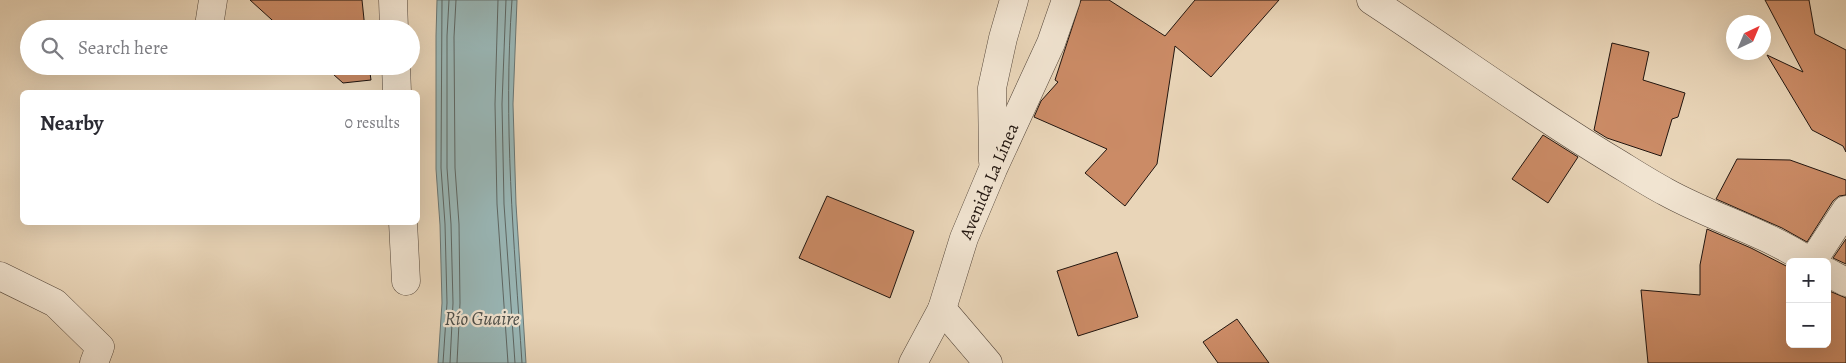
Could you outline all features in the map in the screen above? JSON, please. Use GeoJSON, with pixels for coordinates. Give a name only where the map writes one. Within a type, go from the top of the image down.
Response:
{"type":"FeatureCollection","features":[{"type":"Feature","properties":{"kind":"street"},"geometry":{"type":"LineString","coordinates":[[393,0],[394,20]]}},
{"type":"Feature","properties":{"kind":"street"},"geometry":{"type":"LineString","coordinates":[[993,169],[992,88],[1014,0]]}},
{"type":"Feature","properties":{"kind":"street","name":"Avenida La Línea"},"geometry":{"type":"LineString","coordinates":[[913,363],[942,309],[964,238],[993,169],[1051,43],[1066,0]]}},
{"type":"Feature","properties":{"kind":"street"},"geometry":{"type":"LineString","coordinates":[[1371,0],[1560,129],[1666,192],[1790,249],[1805,258]]}},
{"type":"Feature","properties":{"kind":"street"},"geometry":{"type":"LineString","coordinates":[[396,75],[397,90]]}},
{"type":"Feature","properties":{"kind":"street"},"geometry":{"type":"LineString","coordinates":[[1814,258],[1846,210]]}},
{"type":"Feature","properties":{"kind":"street"},"geometry":{"type":"LineString","coordinates":[[403,225],[406,281]]}},
{"type":"Feature","properties":{"kind":"street"},"geometry":{"type":"LineString","coordinates":[[1831,274],[1846,282]]}},
{"type":"Feature","properties":{"kind":"street"},"geometry":{"type":"LineString","coordinates":[[0,276],[55,303],[100,346],[94,363]]}},
{"type":"Feature","properties":{"kind":"street"},"geometry":{"type":"LineString","coordinates":[[942,309],[988,363]]}},
{"type":"Feature","properties":{"kind":"water","name":"Río Guaire"},"geometry":{"type":"Polygon","coordinates":[[[437,0],[517,0],[513,104],[516,204],[526,363],[438,363],[442,303],[436,169],[437,0]]]}},
{"type":"Feature","properties":{"kind":"building"},"geometry":{"type":"Polygon","coordinates":[[[250,0],[362,0],[364,20],[272,20],[250,0]]]}},
{"type":"Feature","properties":{"kind":"building"},"geometry":{"type":"Polygon","coordinates":[[[1081,0],[1109,0],[1165,36],[1195,0],[1279,0],[1211,77],[1175,46],[1157,164],[1125,206],[1085,173],[1107,149],[1034,117],[1041,101],[1058,82],[1055,80],[1081,0]]]}},
{"type":"Feature","properties":{"kind":"building"},"geometry":{"type":"Polygon","coordinates":[[[1765,0],[1809,0],[1815,34],[1846,50],[1846,152],[1843,146],[1812,130],[1770,60],[1771,57],[1803,72],[1765,0]]]}},
{"type":"Feature","properties":{"kind":"building"},"geometry":{"type":"Polygon","coordinates":[[[1612,43],[1649,52],[1643,80],[1685,93],[1678,117],[1672,119],[1661,156],[1607,138],[1594,130],[1612,43]]]}},
{"type":"Feature","properties":{"kind":"building"},"geometry":{"type":"Polygon","coordinates":[[[334,75],[370,75],[371,80],[343,83],[334,75]]]}},
{"type":"Feature","properties":{"kind":"building"},"geometry":{"type":"Polygon","coordinates":[[[1543,135],[1578,157],[1548,203],[1512,179],[1543,135]]]}},
{"type":"Feature","properties":{"kind":"building"},"geometry":{"type":"Polygon","coordinates":[[[1737,159],[1790,160],[1846,180],[1846,195],[1839,196],[1833,201],[1807,242],[1782,228],[1716,199],[1737,159]]]}},
{"type":"Feature","properties":{"kind":"building"},"geometry":{"type":"Polygon","coordinates":[[[827,196],[914,231],[890,298],[799,258],[827,196]]]}},
{"type":"Feature","properties":{"kind":"building"},"geometry":{"type":"Polygon","coordinates":[[[1707,229],[1786,266],[1786,348],[1831,348],[1831,292],[1846,298],[1846,363],[1648,363],[1641,290],[1700,295],[1700,265],[1707,229]]]}},
{"type":"Feature","properties":{"kind":"building"},"geometry":{"type":"Polygon","coordinates":[[[1846,239],[1846,264],[1833,258],[1846,239]]]}},
{"type":"Feature","properties":{"kind":"building"},"geometry":{"type":"Polygon","coordinates":[[[1117,252],[1138,317],[1078,336],[1057,271],[1117,252]]]}},
{"type":"Feature","properties":{"kind":"building"},"geometry":{"type":"Polygon","coordinates":[[[1237,319],[1269,363],[1218,363],[1203,342],[1237,319]]]}}]}
